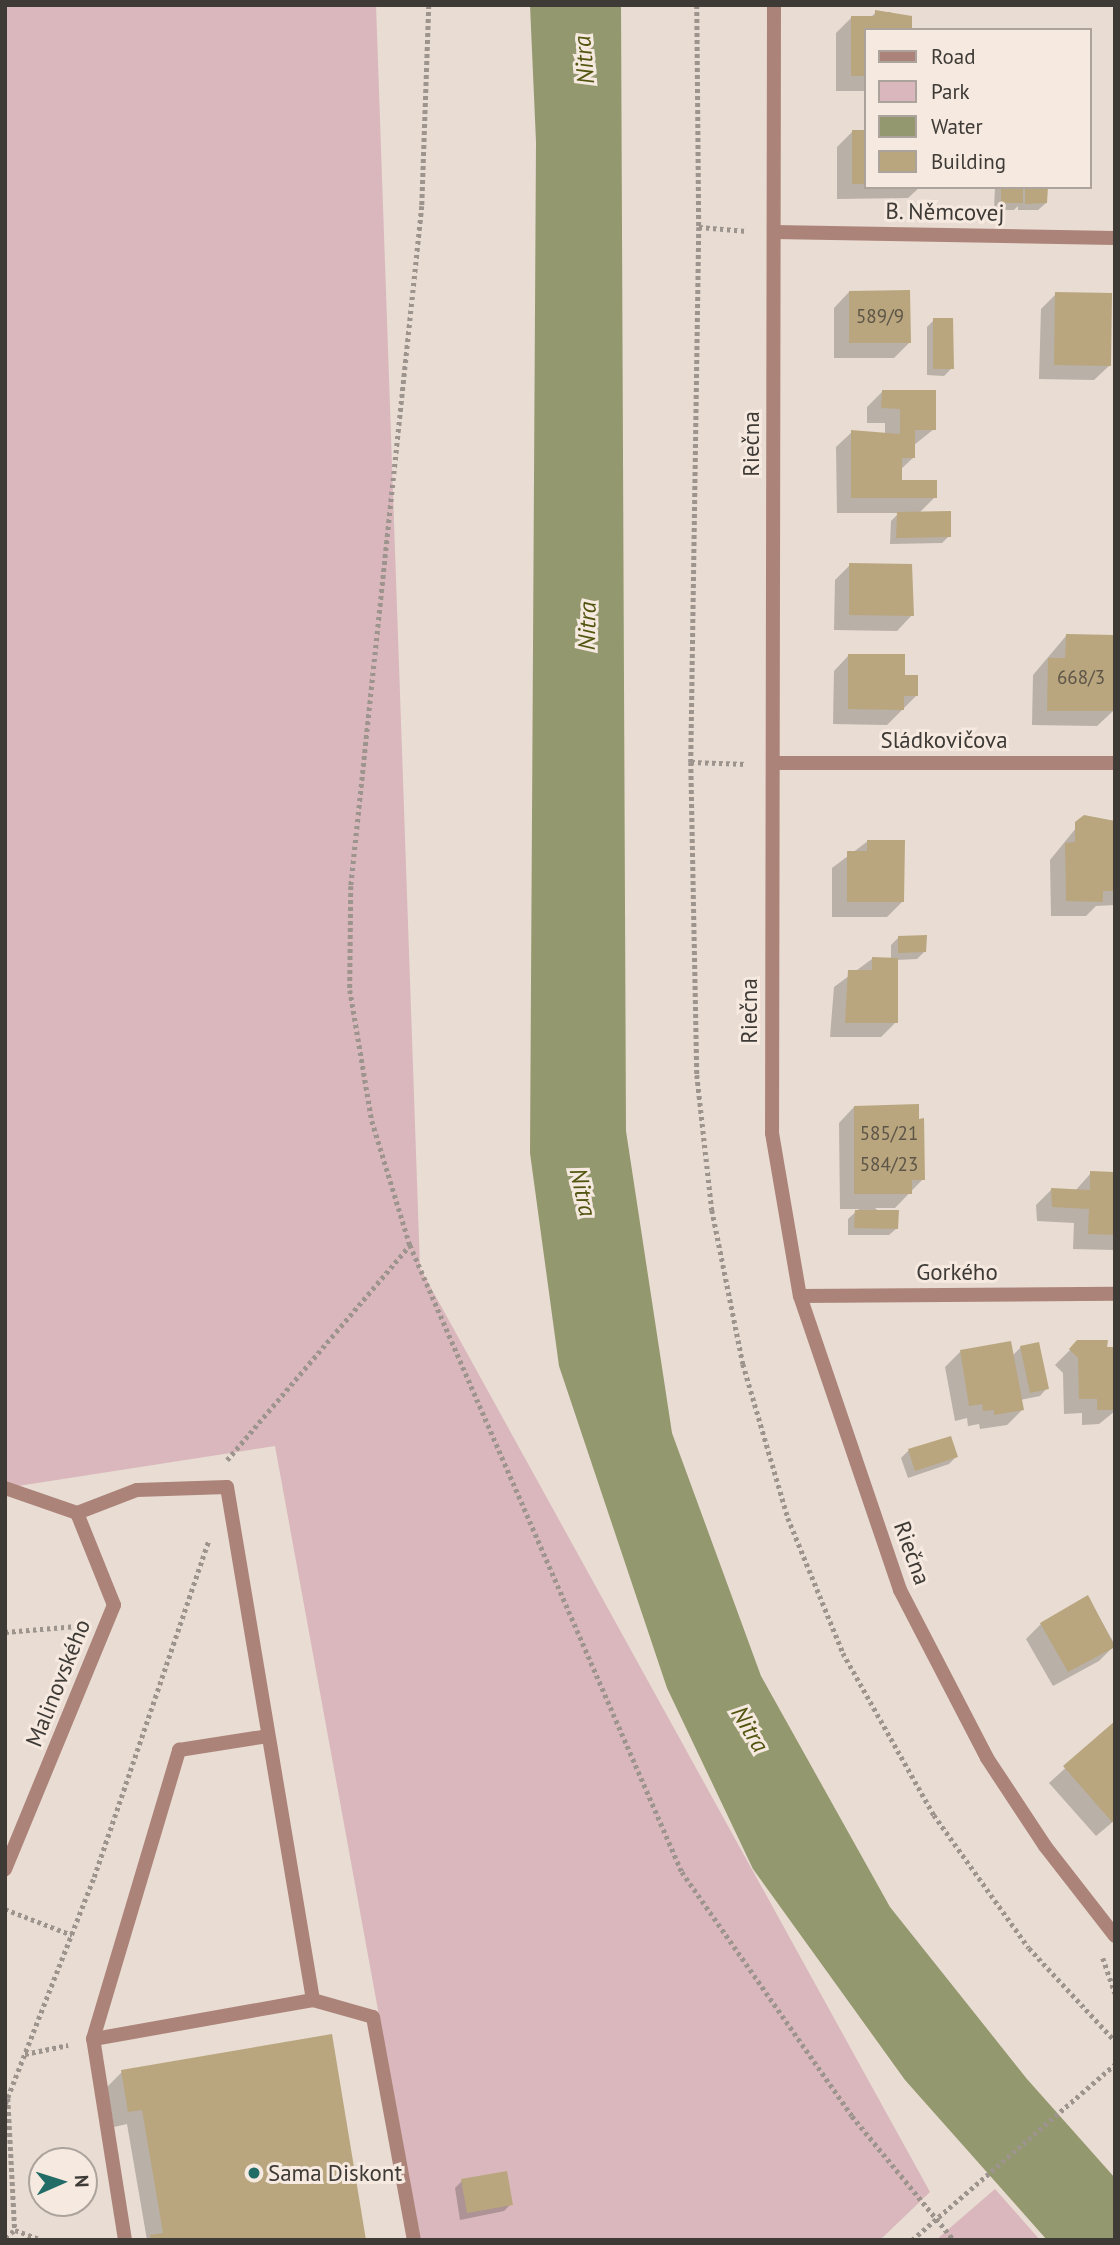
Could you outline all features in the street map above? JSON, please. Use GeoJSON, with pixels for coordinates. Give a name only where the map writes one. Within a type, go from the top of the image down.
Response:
{"type":"FeatureCollection","features":[{"type":"Feature","properties":{"kind":"street","name":"Riečna"},"geometry":{"type":"LineString","coordinates":[[774,5],[772,1133],[800,1296],[900,1590],[987,1758],[1045,1846],[1115,1936]]}},
{"type":"Feature","properties":{"kind":"street","name":"B. Němcovej"},"geometry":{"type":"LineString","coordinates":[[774,232],[1115,238]]}},
{"type":"Feature","properties":{"kind":"street","name":"Sládkovičova"},"geometry":{"type":"LineString","coordinates":[[773,763],[1115,763]]}},
{"type":"Feature","properties":{"kind":"street","name":"Gorkého"},"geometry":{"type":"LineString","coordinates":[[800,1296],[1115,1294]]}},
{"type":"Feature","properties":{"kind":"street"},"geometry":{"type":"LineString","coordinates":[[5,1488],[77,1513],[137,1490],[227,1487],[313,2000]]}},
{"type":"Feature","properties":{"kind":"street","name":"Malinovského"},"geometry":{"type":"LineString","coordinates":[[5,1869],[114,1605],[77,1513]]}},
{"type":"Feature","properties":{"kind":"street"},"geometry":{"type":"LineString","coordinates":[[125,2240],[93,2039],[179,1750],[268,1736]]}},
{"type":"Feature","properties":{"kind":"street"},"geometry":{"type":"LineString","coordinates":[[93,2039],[313,2000],[373,2017],[414,2240]]}},
{"type":"Feature","properties":{"kind":"path"},"geometry":{"type":"LineString","coordinates":[[429,5],[422,206],[361,763],[349,935],[350,990],[372,1121],[410,1245],[682,1872],[852,2116],[954,2240]]}},
{"type":"Feature","properties":{"kind":"path"},"geometry":{"type":"LineString","coordinates":[[699,228],[739,231]]}},
{"type":"Feature","properties":{"kind":"path"},"geometry":{"type":"LineString","coordinates":[[691,762],[736,764]]}},
{"type":"Feature","properties":{"kind":"path"},"geometry":{"type":"LineString","coordinates":[[227,1487],[226,1461],[410,1245]]}},
{"type":"Feature","properties":{"kind":"path"},"geometry":{"type":"LineString","coordinates":[[5,2104],[72,1935],[209,1539]]}},
{"type":"Feature","properties":{"kind":"path"},"geometry":{"type":"LineString","coordinates":[[5,1632],[75,1625]]}},
{"type":"Feature","properties":{"kind":"path"},"geometry":{"type":"LineString","coordinates":[[5,1909],[72,1935]]}},
{"type":"Feature","properties":{"kind":"path"},"geometry":{"type":"LineString","coordinates":[[25,2054],[93,2039]]}},
{"type":"Feature","properties":{"kind":"path"},"geometry":{"type":"LineString","coordinates":[[912,2240],[1115,2064]]}},
{"type":"Feature","properties":{"kind":"path"},"geometry":{"type":"LineString","coordinates":[[8,2097],[15,2230]]}},
{"type":"Feature","properties":{"kind":"path"},"geometry":{"type":"LineString","coordinates":[[5,2237],[15,2230]]}},
{"type":"Feature","properties":{"kind":"path"},"geometry":{"type":"LineString","coordinates":[[15,2230],[43,2240]]}},
{"type":"Feature","properties":{"kind":"green space"},"geometry":{"type":"Polygon","coordinates":[[[5,5],[376,5],[420,1268],[930,2192],[880,2240],[420,2240],[275,1446],[5,1488],[5,5]]]}},
{"type":"Feature","properties":{"kind":"green space"},"geometry":{"type":"Polygon","coordinates":[[[995,2189],[1040,2240],[936,2240],[995,2189]]]}},
{"type":"Feature","properties":{"kind":"water","name":"Nitra"},"geometry":{"type":"Polygon","coordinates":[[[530,5],[621,5],[626,1131],[672,1433],[761,1676],[890,1907],[1027,2079],[1115,2178],[1115,2240],[1047,2240],[905,2080],[753,1869],[667,1688],[559,1366],[530,1153],[536,142],[530,5]]]}},
{"type":"Feature","properties":{"kind":"building"},"geometry":{"type":"Polygon","coordinates":[[[875,10],[912,16],[912,28],[864,28],[864,76],[851,76],[851,16],[875,16],[875,10]]]}},
{"type":"Feature","properties":{"kind":"building"},"geometry":{"type":"Polygon","coordinates":[[[852,130],[864,130],[864,184],[852,184],[852,130]]]}},
{"type":"Feature","properties":{"kind":"building"},"geometry":{"type":"Polygon","coordinates":[[[1001,189],[1023,189],[1023,203],[1001,203],[1001,189]]]}},
{"type":"Feature","properties":{"kind":"building"},"geometry":{"type":"Polygon","coordinates":[[[1025,189],[1048,189],[1047,203],[1025,204],[1025,189]]]}},
{"type":"Feature","properties":{"kind":"building"},"geometry":{"type":"Polygon","coordinates":[[[910,290],[911,343],[849,343],[849,291],[910,290]]]}},
{"type":"Feature","properties":{"kind":"building"},"geometry":{"type":"Polygon","coordinates":[[[1055,292],[1112,293],[1111,366],[1054,365],[1055,292]]]}},
{"type":"Feature","properties":{"kind":"building"},"geometry":{"type":"Polygon","coordinates":[[[933,318],[953,318],[954,369],[933,369],[933,318]]]}},
{"type":"Feature","properties":{"kind":"building"},"geometry":{"type":"Polygon","coordinates":[[[882,390],[936,390],[936,430],[915,430],[915,458],[902,458],[902,480],[937,480],[937,498],[851,498],[851,430],[900,434],[900,409],[881,408],[882,390]]]}},
{"type":"Feature","properties":{"kind":"building"},"geometry":{"type":"Polygon","coordinates":[[[951,511],[951,537],[896,538],[897,512],[951,511]]]}},
{"type":"Feature","properties":{"kind":"building"},"geometry":{"type":"Polygon","coordinates":[[[849,563],[912,564],[914,616],[849,615],[849,563]]]}},
{"type":"Feature","properties":{"kind":"building"},"geometry":{"type":"Polygon","coordinates":[[[1066,634],[1115,635],[1114,711],[1047,711],[1048,658],[1065,658],[1066,634]]]}},
{"type":"Feature","properties":{"kind":"building"},"geometry":{"type":"Polygon","coordinates":[[[848,654],[905,654],[905,675],[918,675],[918,696],[904,696],[904,710],[848,709],[848,654]]]}},
{"type":"Feature","properties":{"kind":"building"},"geometry":{"type":"Polygon","coordinates":[[[1084,815],[1115,821],[1115,891],[1103,891],[1103,902],[1066,901],[1065,843],[1075,842],[1075,822],[1084,815]]]}},
{"type":"Feature","properties":{"kind":"building"},"geometry":{"type":"Polygon","coordinates":[[[867,840],[905,840],[904,902],[847,902],[847,851],[867,851],[867,840]]]}},
{"type":"Feature","properties":{"kind":"building"},"geometry":{"type":"Polygon","coordinates":[[[927,935],[926,952],[898,953],[898,936],[927,935]]]}},
{"type":"Feature","properties":{"kind":"building"},"geometry":{"type":"Polygon","coordinates":[[[872,957],[898,958],[898,1023],[845,1023],[848,970],[872,970],[872,957]]]}},
{"type":"Feature","properties":{"kind":"building"},"geometry":{"type":"Polygon","coordinates":[[[919,1104],[919,1119],[924,1118],[925,1180],[912,1180],[912,1194],[854,1194],[854,1106],[919,1104]]]}},
{"type":"Feature","properties":{"kind":"building"},"geometry":{"type":"Polygon","coordinates":[[[1090,1171],[1115,1172],[1115,1235],[1088,1234],[1089,1209],[1052,1207],[1051,1188],[1090,1190],[1090,1171]]]}},
{"type":"Feature","properties":{"kind":"building"},"geometry":{"type":"Polygon","coordinates":[[[855,1210],[899,1210],[898,1229],[854,1228],[855,1210]]]}},
{"type":"Feature","properties":{"kind":"building"},"geometry":{"type":"Polygon","coordinates":[[[1077,1340],[1108,1340],[1107,1347],[1115,1347],[1115,1410],[1097,1410],[1097,1399],[1079,1399],[1078,1358],[1069,1349],[1077,1340]]]}},
{"type":"Feature","properties":{"kind":"building"},"geometry":{"type":"Polygon","coordinates":[[[1011,1341],[1024,1410],[994,1415],[994,1410],[983,1411],[982,1404],[969,1406],[960,1350],[1011,1341]]]}},
{"type":"Feature","properties":{"kind":"building"},"geometry":{"type":"Polygon","coordinates":[[[1039,1342],[1049,1389],[1030,1393],[1020,1346],[1039,1342]]]}},
{"type":"Feature","properties":{"kind":"building"},"geometry":{"type":"Polygon","coordinates":[[[951,1436],[958,1457],[915,1471],[908,1449],[951,1436]]]}},
{"type":"Feature","properties":{"kind":"building"},"geometry":{"type":"Polygon","coordinates":[[[1088,1595],[1115,1647],[1068,1672],[1040,1623],[1088,1595]]]}},
{"type":"Feature","properties":{"kind":"building"},"geometry":{"type":"Polygon","coordinates":[[[1115,1721],[1115,1820],[1112,1822],[1063,1766],[1115,1721]]]}},
{"type":"Feature","properties":{"kind":"building","name":"Sama Diskont"},"geometry":{"type":"Polygon","coordinates":[[[332,2034],[366,2240],[151,2240],[150,2235],[163,2233],[142,2110],[128,2112],[121,2070],[332,2034]]]}},
{"type":"Feature","properties":{"kind":"building"},"geometry":{"type":"Polygon","coordinates":[[[507,2171],[513,2205],[467,2213],[461,2179],[507,2171]]]}},
{"type":"Feature","properties":{"kind":"place","name":"Sama Diskont"},"geometry":{"type":"Point","coordinates":[254,2173]}}]}
